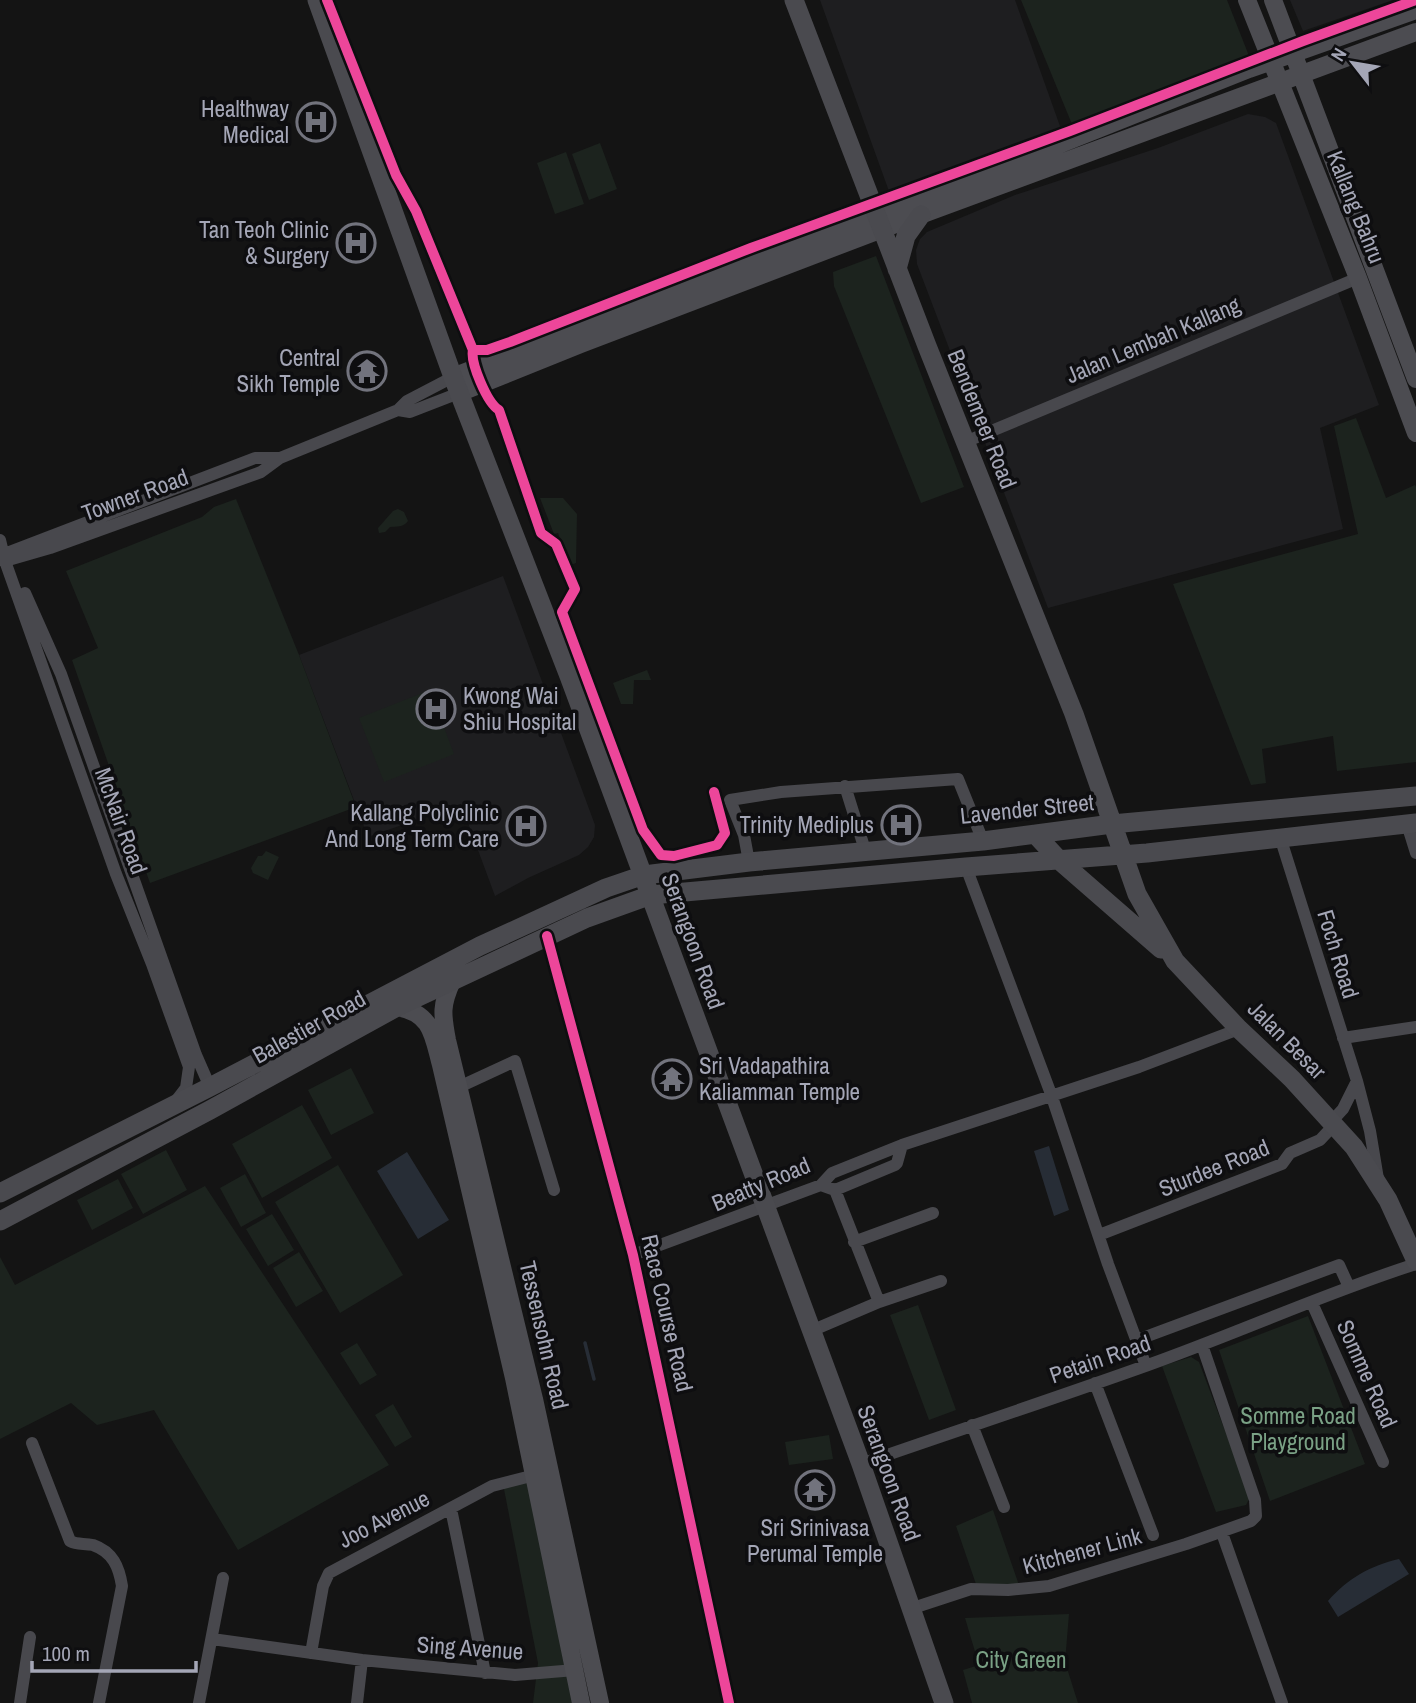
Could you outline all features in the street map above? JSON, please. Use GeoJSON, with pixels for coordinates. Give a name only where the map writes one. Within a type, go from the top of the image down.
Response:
{"type":"FeatureCollection","features":[{"type":"Feature","properties":{"kind":"main road","name":"Serangoon Road"},"geometry":{"type":"LineString","coordinates":[[317,0],[456,385],[644,875],[861,1464],[944,1703]]}},
{"type":"Feature","properties":{"kind":"main road","name":"Bendemeer Road"},"geometry":{"type":"LineString","coordinates":[[794,0],[1073,714],[1123,856]]}},
{"type":"Feature","properties":{"kind":"main road","name":"Kallang Bahru"},"geometry":{"type":"LineString","coordinates":[[1247,0],[1358,278],[1416,433]]}},
{"type":"Feature","properties":{"kind":"main road","name":"Kallang Bahru"},"geometry":{"type":"LineString","coordinates":[[1273,0],[1416,379]]}},
{"type":"Feature","properties":{"kind":"main road"},"geometry":{"type":"LineString","coordinates":[[456,385],[581,344],[1038,153],[1292,53],[1416,10]]}},
{"type":"Feature","properties":{"kind":"main road"},"geometry":{"type":"LineString","coordinates":[[880,221],[921,215],[1416,32]]}},
{"type":"Feature","properties":{"kind":"main road"},"geometry":{"type":"LineString","coordinates":[[897,268],[906,236],[921,215]]}},
{"type":"Feature","properties":{"kind":"main road","name":"Lavender Street"},"geometry":{"type":"LineString","coordinates":[[644,875],[865,850],[983,841],[1112,824],[1416,796]]}},
{"type":"Feature","properties":{"kind":"main road"},"geometry":{"type":"LineString","coordinates":[[651,895],[1123,856],[1412,824]]}},
{"type":"Feature","properties":{"kind":"main road"},"geometry":{"type":"LineString","coordinates":[[1035,834],[1060,861],[1175,961]]}},
{"type":"Feature","properties":{"kind":"main road","name":"Jalan Besar"},"geometry":{"type":"LineString","coordinates":[[1123,856],[1137,894],[1175,961],[1239,1029],[1292,1079],[1354,1147],[1379,1185],[1416,1262]]}},
{"type":"Feature","properties":{"kind":"main road","name":"Balestier Road"},"geometry":{"type":"LineString","coordinates":[[0,1193],[481,946],[606,888],[644,875]]}},
{"type":"Feature","properties":{"kind":"main road","name":"Balestier Road"},"geometry":{"type":"LineString","coordinates":[[0,1221],[397,1007],[587,918],[651,895]]}},
{"type":"Feature","properties":{"kind":"main road","name":"Tessensohn Road"},"geometry":{"type":"LineString","coordinates":[[452,981],[443,1002],[442,1013],[534,1399],[600,1703]]}},
{"type":"Feature","properties":{"kind":"main road","name":"Tessensohn Road"},"geometry":{"type":"LineString","coordinates":[[397,1007],[410,1009],[418,1014],[431,1030],[464,1157],[535,1475],[581,1703]]}},
{"type":"Feature","properties":{"kind":"street","name":"Jalan Lembah Kallang"},"geometry":{"type":"LineString","coordinates":[[965,442],[1358,278]]}},
{"type":"Feature","properties":{"kind":"street","name":"Towner Road"},"geometry":{"type":"LineString","coordinates":[[4,554],[50,548],[261,472],[280,458],[398,410],[410,412],[456,385]]}},
{"type":"Feature","properties":{"kind":"street","name":"McNair Road"},"geometry":{"type":"LineString","coordinates":[[4,554],[61,674],[187,1031],[211,1087]]}},
{"type":"Feature","properties":{"kind":"street","name":"McNair Road"},"geometry":{"type":"LineString","coordinates":[[4,554],[116,874],[189,1067],[186,1087],[172,1106]]}},
{"type":"Feature","properties":{"kind":"street"},"geometry":{"type":"LineString","coordinates":[[749,862],[744,835],[730,800],[845,786],[958,779],[983,841]]}},
{"type":"Feature","properties":{"kind":"street"},"geometry":{"type":"LineString","coordinates":[[845,786],[865,850]]}},
{"type":"Feature","properties":{"kind":"street"},"geometry":{"type":"LineString","coordinates":[[1412,824],[1416,853]]}},
{"type":"Feature","properties":{"kind":"street","name":"Foch Road"},"geometry":{"type":"LineString","coordinates":[[1281,840],[1357,1081],[1370,1131],[1379,1185]]}},
{"type":"Feature","properties":{"kind":"street"},"geometry":{"type":"LineString","coordinates":[[966,867],[1051,1094],[1146,1366]]}},
{"type":"Feature","properties":{"kind":"street","name":"Race Course Road"},"geometry":{"type":"LineString","coordinates":[[547,936],[633,1255],[729,1703]]}},
{"type":"Feature","properties":{"kind":"street"},"geometry":{"type":"LineString","coordinates":[[1343,1038],[1416,1027]]}},
{"type":"Feature","properties":{"kind":"street","name":"Beatty Road"},"geometry":{"type":"LineString","coordinates":[[633,1255],[821,1185],[832,1173],[902,1144],[1139,1067],[1239,1029]]}},
{"type":"Feature","properties":{"kind":"street"},"geometry":{"type":"LineString","coordinates":[[459,1087],[515,1061],[554,1190]]}},
{"type":"Feature","properties":{"kind":"street"},"geometry":{"type":"LineString","coordinates":[[1333,1123],[1357,1081]]}},
{"type":"Feature","properties":{"kind":"street","name":"Sturdee Road"},"geometry":{"type":"LineString","coordinates":[[1099,1236],[1282,1164],[1290,1153],[1320,1140],[1333,1123]]}},
{"type":"Feature","properties":{"kind":"street","name":"Beatty Road"},"geometry":{"type":"LineString","coordinates":[[835,1190],[898,1163],[902,1144]]}},
{"type":"Feature","properties":{"kind":"street"},"geometry":{"type":"LineString","coordinates":[[821,1185],[835,1190],[879,1302]]}},
{"type":"Feature","properties":{"kind":"street"},"geometry":{"type":"LineString","coordinates":[[854,1241],[933,1213]]}},
{"type":"Feature","properties":{"kind":"street","name":"Petain Road"},"geometry":{"type":"LineString","coordinates":[[861,1464],[1146,1366],[1416,1262]]}},
{"type":"Feature","properties":{"kind":"street","name":"Petain Road"},"geometry":{"type":"LineString","coordinates":[[1137,1340],[1339,1265],[1349,1287]]}},
{"type":"Feature","properties":{"kind":"street"},"geometry":{"type":"LineString","coordinates":[[811,1331],[879,1302],[941,1281]]}},
{"type":"Feature","properties":{"kind":"street","name":"Somme Road"},"geometry":{"type":"LineString","coordinates":[[1312,1303],[1383,1462]]}},
{"type":"Feature","properties":{"kind":"street","name":"Kitchener Link"},"geometry":{"type":"LineString","coordinates":[[911,1609],[971,1589],[1008,1590],[1049,1586],[1251,1521],[1256,1516],[1257,1509],[1202,1345]]}},
{"type":"Feature","properties":{"kind":"street"},"geometry":{"type":"LineString","coordinates":[[1095,1383],[1153,1535]]}},
{"type":"Feature","properties":{"kind":"street"},"geometry":{"type":"LineString","coordinates":[[972,1425],[1004,1507]]}},
{"type":"Feature","properties":{"kind":"street"},"geometry":{"type":"LineString","coordinates":[[32,1443],[70,1541],[94,1546],[106,1553],[120,1570],[122,1586],[99,1703]]}},
{"type":"Feature","properties":{"kind":"street","name":"Joo Avenue"},"geometry":{"type":"LineString","coordinates":[[311,1653],[323,1586],[329,1573],[492,1486],[535,1475]]}},
{"type":"Feature","properties":{"kind":"street"},"geometry":{"type":"LineString","coordinates":[[451,1509],[485,1673]]}},
{"type":"Feature","properties":{"kind":"street"},"geometry":{"type":"LineString","coordinates":[[1222,1532],[1282,1703]]}},
{"type":"Feature","properties":{"kind":"street"},"geometry":{"type":"LineString","coordinates":[[200,1703],[223,1578]]}},
{"type":"Feature","properties":{"kind":"street"},"geometry":{"type":"LineString","coordinates":[[20,1703],[30,1637]]}},
{"type":"Feature","properties":{"kind":"street","name":"Sing Avenue"},"geometry":{"type":"LineString","coordinates":[[212,1639],[362,1660],[485,1673],[515,1675],[575,1670]]}},
{"type":"Feature","properties":{"kind":"street"},"geometry":{"type":"LineString","coordinates":[[357,1703],[362,1660]]}},
{"type":"Feature","properties":{"kind":"shaded area"},"geometry":{"type":"Polygon","coordinates":[[[820,0],[1015,0],[1061,129],[890,194],[820,0]]]}},
{"type":"Feature","properties":{"kind":"shaded area"},"geometry":{"type":"Polygon","coordinates":[[[1290,0],[1393,0],[1303,31],[1290,0]]]}},
{"type":"Feature","properties":{"kind":"shaded area"},"geometry":{"type":"Polygon","coordinates":[[[1248,114],[1265,117],[1276,123],[1379,405],[1320,428],[1343,529],[1048,608],[917,264],[916,250],[920,239],[927,232],[1015,195],[1158,148],[1248,114]]]}},
{"type":"Feature","properties":{"kind":"shaded area","name":"Kwong Wai Shiu Hospital"},"geometry":{"type":"Polygon","coordinates":[[[503,576],[595,825],[594,837],[579,855],[495,896],[461,804],[368,837],[299,655],[503,576]]]}},
{"type":"Feature","properties":{"kind":"shaded area"},"geometry":{"type":"Polygon","coordinates":[[[1049,1146],[1069,1210],[1054,1216],[1034,1151],[1049,1146]]]}},
{"type":"Feature","properties":{"kind":"shaded area"},"geometry":{"type":"Polygon","coordinates":[[[407,1152],[449,1220],[418,1239],[377,1171],[407,1152]]]}},
{"type":"Feature","properties":{"kind":"shaded area"},"geometry":{"type":"Polygon","coordinates":[[[1399,1559],[1409,1574],[1338,1617],[1328,1601],[1343,1586],[1378,1565],[1399,1559]]]}},
{"type":"Feature","properties":{"kind":"green space"},"geometry":{"type":"Polygon","coordinates":[[[1021,0],[1227,0],[1251,61],[1076,134],[1021,0]]]}},
{"type":"Feature","properties":{"kind":"green space"},"geometry":{"type":"Polygon","coordinates":[[[600,143],[617,189],[589,200],[572,154],[600,143]]]}},
{"type":"Feature","properties":{"kind":"green space"},"geometry":{"type":"Polygon","coordinates":[[[566,152],[584,204],[555,214],[537,163],[566,152]]]}},
{"type":"Feature","properties":{"kind":"green space"},"geometry":{"type":"Polygon","coordinates":[[[876,256],[964,487],[921,503],[834,286],[833,272],[876,256]]]}},
{"type":"Feature","properties":{"kind":"green space"},"geometry":{"type":"Polygon","coordinates":[[[1356,418],[1386,498],[1415,485],[1416,487],[1416,762],[1337,771],[1333,736],[1262,749],[1266,783],[1251,785],[1173,584],[1358,534],[1334,426],[1356,418]]]}},
{"type":"Feature","properties":{"kind":"green space"},"geometry":{"type":"Polygon","coordinates":[[[540,498],[563,498],[577,514],[576,563],[570,565],[558,533],[554,534],[540,498]]]}},
{"type":"Feature","properties":{"kind":"green space"},"geometry":{"type":"Polygon","coordinates":[[[236,499],[356,807],[150,883],[72,660],[98,648],[66,571],[202,517],[214,507],[236,499]]]}},
{"type":"Feature","properties":{"kind":"green space"},"geometry":{"type":"Polygon","coordinates":[[[398,509],[404,512],[408,521],[402,526],[390,527],[379,533],[378,528],[398,509]]]}},
{"type":"Feature","properties":{"kind":"green space"},"geometry":{"type":"Polygon","coordinates":[[[647,670],[651,680],[634,680],[633,704],[621,704],[613,683],[647,670]]]}},
{"type":"Feature","properties":{"kind":"green space"},"geometry":{"type":"Polygon","coordinates":[[[430,690],[454,754],[384,782],[359,718],[430,690]]]}},
{"type":"Feature","properties":{"kind":"green space"},"geometry":{"type":"Polygon","coordinates":[[[266,851],[279,857],[268,880],[253,873],[251,868],[258,856],[262,856],[266,851]]]}},
{"type":"Feature","properties":{"kind":"green space"},"geometry":{"type":"Polygon","coordinates":[[[351,1068],[374,1113],[331,1135],[308,1090],[351,1068]]]}},
{"type":"Feature","properties":{"kind":"green space"},"geometry":{"type":"Polygon","coordinates":[[[302,1105],[332,1158],[262,1198],[232,1144],[302,1105]]]}},
{"type":"Feature","properties":{"kind":"green space"},"geometry":{"type":"Polygon","coordinates":[[[166,1150],[187,1190],[143,1214],[121,1174],[166,1150]]]}},
{"type":"Feature","properties":{"kind":"green space"},"geometry":{"type":"Polygon","coordinates":[[[338,1165],[403,1275],[340,1313],[275,1202],[338,1165]]]}},
{"type":"Feature","properties":{"kind":"green space"},"geometry":{"type":"Polygon","coordinates":[[[245,1174],[266,1213],[241,1227],[220,1188],[245,1174]]]}},
{"type":"Feature","properties":{"kind":"green space"},"geometry":{"type":"Polygon","coordinates":[[[118,1179],[133,1208],[92,1230],[77,1200],[118,1179]]]}},
{"type":"Feature","properties":{"kind":"green space"},"geometry":{"type":"Polygon","coordinates":[[[205,1186],[389,1465],[238,1550],[154,1410],[97,1425],[71,1403],[0,1439],[0,1257],[15,1285],[205,1186]]]}},
{"type":"Feature","properties":{"kind":"green space"},"geometry":{"type":"Polygon","coordinates":[[[272,1214],[294,1250],[268,1266],[246,1229],[272,1214]]]}},
{"type":"Feature","properties":{"kind":"green space"},"geometry":{"type":"Polygon","coordinates":[[[299,1252],[323,1291],[296,1307],[273,1268],[299,1252]]]}},
{"type":"Feature","properties":{"kind":"green space"},"geometry":{"type":"Polygon","coordinates":[[[918,1305],[956,1410],[929,1420],[890,1315],[918,1305]]]}},
{"type":"Feature","properties":{"kind":"green space","name":"Somme Road Playground"},"geometry":{"type":"Polygon","coordinates":[[[1308,1316],[1365,1464],[1270,1501],[1219,1350],[1308,1316]]]}},
{"type":"Feature","properties":{"kind":"green space"},"geometry":{"type":"Polygon","coordinates":[[[357,1343],[377,1375],[360,1385],[340,1353],[357,1343]]]}},
{"type":"Feature","properties":{"kind":"green space"},"geometry":{"type":"Polygon","coordinates":[[[1191,1357],[1199,1362],[1250,1497],[1246,1505],[1216,1512],[1162,1366],[1191,1357]]]}},
{"type":"Feature","properties":{"kind":"green space"},"geometry":{"type":"Polygon","coordinates":[[[393,1404],[412,1437],[395,1447],[375,1415],[393,1404]]]}},
{"type":"Feature","properties":{"kind":"green space"},"geometry":{"type":"Polygon","coordinates":[[[829,1435],[833,1459],[789,1465],[785,1442],[829,1435]]]}},
{"type":"Feature","properties":{"kind":"green space"},"geometry":{"type":"Polygon","coordinates":[[[535,1475],[581,1703],[533,1703],[538,1663],[503,1484],[535,1475]]]}},
{"type":"Feature","properties":{"kind":"green space"},"geometry":{"type":"Polygon","coordinates":[[[993,1510],[1020,1588],[977,1587],[956,1526],[993,1510]]]}},
{"type":"Feature","properties":{"kind":"green space","name":"City Green"},"geometry":{"type":"Polygon","coordinates":[[[1069,1614],[1065,1662],[1078,1703],[972,1703],[963,1670],[979,1665],[965,1618],[1069,1614]]]}},
{"type":"Feature","properties":{"kind":"waterway"},"geometry":{"type":"LineString","coordinates":[[585,1343],[594,1379]]}},
{"type":"Feature","properties":{"kind":"cycle path"},"geometry":{"type":"LineString","coordinates":[[327,0],[396,175],[416,211],[473,350],[487,350],[510,342],[751,248],[1416,0]]}},
{"type":"Feature","properties":{"kind":"cycle path"},"geometry":{"type":"LineString","coordinates":[[473,350],[477,372],[489,399],[499,410],[541,533],[556,544],[575,589],[562,612],[643,830],[661,855],[674,856],[717,845],[725,833],[714,792]]}},
{"type":"Feature","properties":{"kind":"cycle path"},"geometry":{"type":"LineString","coordinates":[[547,936],[633,1255],[729,1703]]}},
{"type":"Feature","properties":{"kind":"place","name":"Healthway Medical"},"geometry":{"type":"Point","coordinates":[316,122]}},
{"type":"Feature","properties":{"kind":"place","name":"Tan Teoh Clinic & Surgery"},"geometry":{"type":"Point","coordinates":[356,243]}},
{"type":"Feature","properties":{"kind":"place","name":"Central Sikh Temple"},"geometry":{"type":"Point","coordinates":[367,371]}},
{"type":"Feature","properties":{"kind":"place","name":"Kwong Wai Shiu Hospital"},"geometry":{"type":"Point","coordinates":[436,709]}},
{"type":"Feature","properties":{"kind":"place","name":"Trinity Mediplus"},"geometry":{"type":"Point","coordinates":[901,825]}},
{"type":"Feature","properties":{"kind":"place","name":"Kallang Polyclinic And Long Term Care"},"geometry":{"type":"Point","coordinates":[526,826]}},
{"type":"Feature","properties":{"kind":"place","name":"Sri Vadapathira Kaliamman Temple"},"geometry":{"type":"Point","coordinates":[672,1079]}},
{"type":"Feature","properties":{"kind":"place","name":"Sri Srinivasa Perumal Temple"},"geometry":{"type":"Point","coordinates":[815,1490]}}]}
